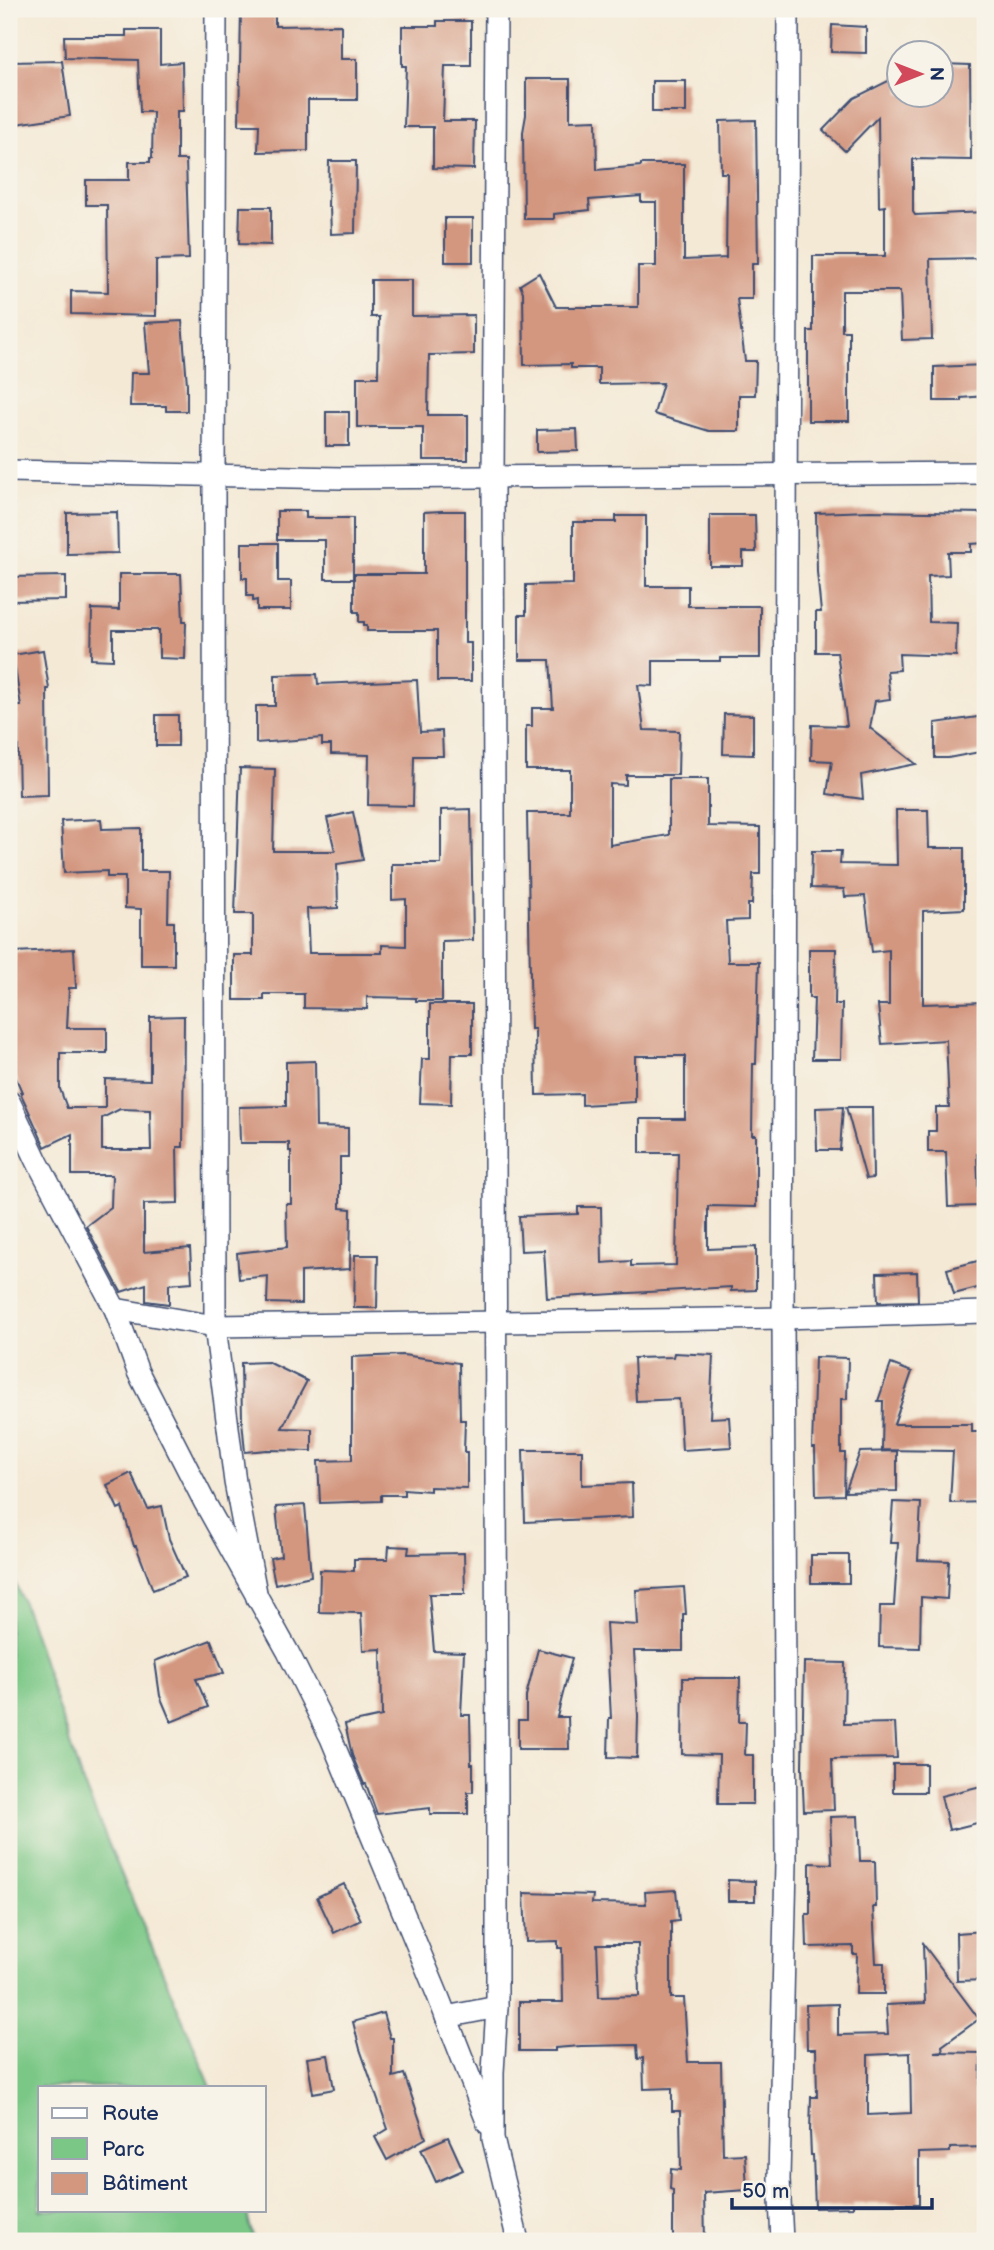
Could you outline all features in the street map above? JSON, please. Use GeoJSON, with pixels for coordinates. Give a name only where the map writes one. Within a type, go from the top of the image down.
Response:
{"type":"FeatureCollection","features":[{"type":"Feature","properties":{"kind":"street"},"geometry":{"type":"LineString","coordinates":[[216,9],[215,1326],[235,1482],[257,1598]]}},
{"type":"Feature","properties":{"kind":"street"},"geometry":{"type":"LineString","coordinates":[[494,2139],[493,2072],[497,2007],[494,476],[496,9]]}},
{"type":"Feature","properties":{"kind":"street"},"geometry":{"type":"LineString","coordinates":[[782,2241],[779,2179],[786,1863],[783,1318],[788,9]]}},
{"type":"Feature","properties":{"kind":"street"},"geometry":{"type":"LineString","coordinates":[[9,471],[341,478],[985,473]]}},
{"type":"Feature","properties":{"kind":"street"},"geometry":{"type":"LineString","coordinates":[[9,1101],[37,1161],[115,1310],[138,1372],[331,1738],[494,2139],[518,2241]]}},
{"type":"Feature","properties":{"kind":"street"},"geometry":{"type":"LineString","coordinates":[[115,1310],[215,1326],[783,1318],[985,1312]]}},
{"type":"Feature","properties":{"kind":"street"},"geometry":{"type":"LineString","coordinates":[[446,2017],[497,2007]]}},
{"type":"Feature","properties":{"kind":"green space"},"geometry":{"type":"Polygon","coordinates":[[[9,1567],[30,1621],[81,1778],[211,2086],[38,2086],[38,2212],[247,2212],[254,2241],[9,2241],[9,1567]]]}},
{"type":"Feature","properties":{"kind":"building"},"geometry":{"type":"Polygon","coordinates":[[[241,9],[275,9],[275,26],[341,25],[341,59],[357,59],[357,100],[308,100],[308,151],[258,152],[259,125],[239,125],[241,9]]]}},
{"type":"Feature","properties":{"kind":"building"},"geometry":{"type":"Polygon","coordinates":[[[437,21],[471,21],[471,66],[445,66],[443,121],[475,121],[474,169],[433,168],[433,127],[404,127],[406,66],[402,66],[402,26],[437,26],[437,21]]]}},
{"type":"Feature","properties":{"kind":"building"},"geometry":{"type":"Polygon","coordinates":[[[832,25],[866,27],[866,53],[831,52],[832,25]]]}},
{"type":"Feature","properties":{"kind":"building"},"geometry":{"type":"Polygon","coordinates":[[[126,30],[160,30],[160,64],[182,62],[183,111],[177,111],[177,160],[186,160],[189,259],[156,260],[156,316],[71,314],[71,291],[108,292],[107,205],[86,205],[86,180],[129,180],[129,162],[150,162],[153,112],[140,112],[138,60],[65,58],[64,36],[126,36],[126,30]]]}},
{"type":"Feature","properties":{"kind":"building"},"geometry":{"type":"Polygon","coordinates":[[[62,61],[70,116],[9,125],[10,62],[62,61]]]}},
{"type":"Feature","properties":{"kind":"building"},"geometry":{"type":"Polygon","coordinates":[[[956,64],[970,65],[971,160],[913,159],[913,212],[915,215],[985,212],[985,258],[930,259],[932,339],[902,340],[900,291],[842,291],[842,331],[849,331],[849,421],[808,421],[808,331],[813,331],[813,256],[885,256],[885,206],[879,207],[878,117],[845,151],[823,130],[854,98],[886,82],[886,108],[956,108],[956,64]]]}},
{"type":"Feature","properties":{"kind":"building"},"geometry":{"type":"Polygon","coordinates":[[[526,79],[570,79],[570,121],[596,120],[597,170],[641,164],[684,164],[684,260],[726,258],[727,173],[721,173],[720,121],[756,120],[758,264],[752,264],[752,299],[737,299],[745,361],[756,361],[755,395],[739,395],[739,431],[709,431],[654,414],[663,383],[599,384],[599,368],[571,368],[571,364],[524,365],[523,292],[520,285],[539,273],[556,307],[638,307],[638,266],[656,266],[656,202],[641,202],[641,196],[589,200],[590,210],[554,214],[554,219],[524,219],[523,132],[526,79]]]}},
{"type":"Feature","properties":{"kind":"building"},"geometry":{"type":"Polygon","coordinates":[[[652,81],[686,81],[686,112],[652,112],[652,81]]]}},
{"type":"Feature","properties":{"kind":"building"},"geometry":{"type":"Polygon","coordinates":[[[329,161],[356,161],[355,233],[331,234],[328,207],[329,161]]]}},
{"type":"Feature","properties":{"kind":"building"},"geometry":{"type":"Polygon","coordinates":[[[240,207],[271,207],[271,245],[239,244],[240,207]]]}},
{"type":"Feature","properties":{"kind":"building"},"geometry":{"type":"Polygon","coordinates":[[[445,218],[473,218],[473,262],[445,262],[445,218]]]}},
{"type":"Feature","properties":{"kind":"building"},"geometry":{"type":"Polygon","coordinates":[[[371,280],[412,280],[412,316],[474,315],[474,354],[429,355],[428,415],[468,415],[468,460],[423,460],[423,427],[357,427],[357,377],[378,377],[379,317],[371,317],[371,280]]]}},
{"type":"Feature","properties":{"kind":"building"},"geometry":{"type":"Polygon","coordinates":[[[182,321],[187,411],[166,411],[166,406],[130,406],[131,373],[149,373],[145,323],[182,321]]]}},
{"type":"Feature","properties":{"kind":"building"},"geometry":{"type":"Polygon","coordinates":[[[985,365],[985,396],[961,398],[961,401],[934,401],[934,367],[985,365]]]}},
{"type":"Feature","properties":{"kind":"building"},"geometry":{"type":"Polygon","coordinates":[[[326,412],[349,412],[349,446],[326,446],[326,412]]]}},
{"type":"Feature","properties":{"kind":"building"},"geometry":{"type":"Polygon","coordinates":[[[577,429],[578,451],[537,452],[537,430],[577,429]]]}},
{"type":"Feature","properties":{"kind":"building"},"geometry":{"type":"Polygon","coordinates":[[[277,511],[306,511],[306,518],[353,518],[353,579],[325,579],[325,540],[277,540],[277,511]]]}},
{"type":"Feature","properties":{"kind":"building"},"geometry":{"type":"Polygon","coordinates":[[[465,511],[465,643],[471,643],[471,681],[437,681],[437,631],[367,631],[367,625],[359,622],[359,612],[354,612],[354,574],[424,574],[424,512],[465,511]]]}},
{"type":"Feature","properties":{"kind":"building"},"geometry":{"type":"Polygon","coordinates":[[[117,512],[118,553],[67,554],[67,513],[117,512]]]}},
{"type":"Feature","properties":{"kind":"building"},"geometry":{"type":"Polygon","coordinates":[[[816,513],[984,513],[985,543],[971,544],[971,552],[948,552],[949,575],[928,576],[929,622],[957,623],[956,656],[899,654],[900,670],[887,671],[890,699],[875,701],[870,728],[916,764],[861,775],[863,799],[827,794],[832,761],[811,760],[812,725],[847,726],[837,652],[816,652],[816,612],[821,612],[816,513]]]}},
{"type":"Feature","properties":{"kind":"building"},"geometry":{"type":"Polygon","coordinates":[[[710,515],[755,515],[756,552],[743,552],[743,566],[710,566],[710,515]]]}},
{"type":"Feature","properties":{"kind":"building"},"geometry":{"type":"Polygon","coordinates":[[[616,516],[646,516],[646,586],[688,586],[688,606],[760,606],[760,658],[653,661],[653,686],[638,685],[644,730],[679,731],[678,775],[626,775],[626,785],[610,784],[610,845],[669,835],[669,779],[708,779],[708,826],[760,827],[760,874],[753,874],[752,904],[748,904],[748,920],[726,921],[728,962],[759,962],[752,1135],[756,1135],[756,1207],[708,1206],[708,1249],[756,1247],[756,1290],[731,1291],[731,1287],[547,1298],[544,1250],[521,1251],[519,1216],[578,1214],[578,1207],[601,1207],[602,1263],[631,1261],[631,1266],[676,1265],[678,1153],[640,1153],[640,1119],[685,1119],[685,1056],[635,1056],[635,1102],[582,1105],[582,1094],[536,1095],[535,1029],[531,1029],[527,813],[570,813],[570,770],[526,770],[526,726],[532,726],[532,708],[553,708],[550,660],[519,660],[519,615],[526,615],[526,585],[573,584],[573,522],[616,522],[616,516]]]}},
{"type":"Feature","properties":{"kind":"building"},"geometry":{"type":"Polygon","coordinates":[[[242,543],[278,543],[278,581],[291,581],[291,610],[257,610],[257,600],[253,601],[253,596],[247,596],[247,578],[242,578],[242,543]]]}},
{"type":"Feature","properties":{"kind":"building"},"geometry":{"type":"Polygon","coordinates":[[[119,574],[181,574],[183,621],[186,621],[185,659],[159,658],[159,630],[113,630],[113,660],[91,659],[92,609],[119,610],[119,574]]]}},
{"type":"Feature","properties":{"kind":"building"},"geometry":{"type":"Polygon","coordinates":[[[66,576],[66,600],[9,601],[9,577],[66,576]]]}},
{"type":"Feature","properties":{"kind":"building"},"geometry":{"type":"Polygon","coordinates":[[[43,650],[49,689],[48,795],[19,796],[17,706],[21,706],[13,655],[43,650]]]}},
{"type":"Feature","properties":{"kind":"building"},"geometry":{"type":"Polygon","coordinates":[[[317,674],[318,684],[417,680],[420,732],[442,731],[443,756],[414,756],[413,806],[368,805],[369,755],[331,754],[331,745],[322,745],[322,738],[256,743],[256,706],[275,706],[275,675],[317,674]]]}},
{"type":"Feature","properties":{"kind":"building"},"geometry":{"type":"Polygon","coordinates":[[[724,714],[753,715],[753,755],[723,754],[724,714]]]}},
{"type":"Feature","properties":{"kind":"building"},"geometry":{"type":"Polygon","coordinates":[[[156,715],[178,715],[178,746],[156,746],[156,715]]]}},
{"type":"Feature","properties":{"kind":"building"},"geometry":{"type":"Polygon","coordinates":[[[985,716],[985,751],[935,758],[935,723],[985,716]]]}},
{"type":"Feature","properties":{"kind":"building"},"geometry":{"type":"Polygon","coordinates":[[[240,768],[275,769],[273,851],[335,851],[327,818],[353,812],[363,860],[337,864],[338,908],[307,909],[309,953],[382,953],[382,945],[406,946],[406,899],[392,900],[392,864],[441,864],[441,810],[471,809],[473,940],[442,941],[442,1001],[367,997],[367,1009],[304,1008],[304,994],[264,994],[264,1000],[234,1000],[234,955],[253,955],[253,914],[235,914],[240,768]]]}},
{"type":"Feature","properties":{"kind":"building"},"geometry":{"type":"Polygon","coordinates":[[[896,810],[928,810],[929,848],[964,848],[964,909],[923,911],[923,1004],[985,1002],[985,1154],[977,1154],[979,1206],[948,1207],[946,1152],[928,1152],[928,1131],[936,1131],[936,1107],[949,1107],[946,1040],[882,1044],[878,1005],[889,1005],[889,950],[872,952],[865,896],[845,897],[844,889],[811,888],[812,851],[841,851],[840,864],[897,865],[896,810]]]}},
{"type":"Feature","properties":{"kind":"building"},"geometry":{"type":"Polygon","coordinates":[[[101,819],[102,829],[141,828],[141,871],[169,871],[168,922],[174,922],[174,965],[141,965],[141,909],[125,908],[125,877],[107,877],[107,871],[64,873],[61,821],[101,819]]]}},
{"type":"Feature","properties":{"kind":"building"},"geometry":{"type":"Polygon","coordinates":[[[74,949],[76,988],[69,988],[67,1028],[107,1028],[107,1053],[60,1053],[60,1089],[67,1108],[105,1108],[105,1079],[150,1080],[150,1017],[184,1016],[183,1147],[177,1147],[178,1203],[144,1204],[144,1252],[190,1248],[192,1282],[169,1284],[169,1304],[146,1301],[146,1284],[121,1292],[86,1226],[111,1207],[112,1175],[72,1175],[72,1134],[45,1147],[20,1092],[9,1062],[9,963],[15,962],[15,952],[74,949]],[[120,1109],[102,1118],[102,1150],[151,1150],[150,1110],[120,1109]]]}},
{"type":"Feature","properties":{"kind":"building"},"geometry":{"type":"Polygon","coordinates":[[[809,949],[836,949],[835,1004],[842,1004],[841,1059],[812,1059],[814,998],[809,998],[809,949]]]}},
{"type":"Feature","properties":{"kind":"building"},"geometry":{"type":"Polygon","coordinates":[[[430,1004],[472,1004],[472,1054],[452,1054],[451,1104],[420,1103],[422,1059],[430,1059],[430,1004]]]}},
{"type":"Feature","properties":{"kind":"building"},"geometry":{"type":"Polygon","coordinates":[[[315,1061],[316,1127],[348,1128],[348,1157],[340,1157],[340,1208],[351,1209],[350,1269],[301,1272],[301,1304],[267,1303],[268,1276],[239,1279],[237,1253],[287,1247],[286,1204],[291,1204],[291,1151],[289,1143],[240,1143],[239,1107],[286,1106],[286,1062],[315,1061]]]}},
{"type":"Feature","properties":{"kind":"building"},"geometry":{"type":"Polygon","coordinates":[[[843,1107],[840,1150],[817,1150],[816,1108],[843,1107]]]}},
{"type":"Feature","properties":{"kind":"building"},"geometry":{"type":"Polygon","coordinates":[[[846,1107],[872,1107],[873,1178],[866,1179],[846,1107]]]}},
{"type":"Feature","properties":{"kind":"building"},"geometry":{"type":"Polygon","coordinates":[[[355,1255],[378,1255],[377,1308],[354,1308],[355,1255]]]}},
{"type":"Feature","properties":{"kind":"building"},"geometry":{"type":"Polygon","coordinates":[[[985,1259],[985,1286],[954,1294],[947,1269],[985,1259]]]}},
{"type":"Feature","properties":{"kind":"building"},"geometry":{"type":"Polygon","coordinates":[[[917,1272],[918,1301],[878,1302],[877,1273],[917,1272]]]}},
{"type":"Feature","properties":{"kind":"building"},"geometry":{"type":"Polygon","coordinates":[[[674,1353],[713,1355],[710,1418],[729,1417],[731,1447],[682,1450],[679,1399],[636,1401],[634,1358],[673,1357],[674,1353]]]}},
{"type":"Feature","properties":{"kind":"building"},"geometry":{"type":"Polygon","coordinates":[[[403,1355],[459,1363],[460,1420],[465,1420],[467,1488],[430,1487],[430,1491],[404,1489],[404,1495],[381,1495],[381,1501],[320,1503],[318,1461],[352,1460],[352,1357],[403,1355]]]}},
{"type":"Feature","properties":{"kind":"building"},"geometry":{"type":"Polygon","coordinates":[[[815,1357],[848,1358],[847,1399],[841,1399],[841,1453],[845,1453],[844,1495],[816,1496],[815,1448],[812,1448],[815,1357]]]}},
{"type":"Feature","properties":{"kind":"building"},"geometry":{"type":"Polygon","coordinates":[[[268,1362],[307,1381],[282,1428],[312,1429],[312,1451],[245,1452],[241,1363],[268,1362]]]}},
{"type":"Feature","properties":{"kind":"building"},"geometry":{"type":"Polygon","coordinates":[[[891,1364],[912,1372],[894,1424],[972,1424],[972,1432],[985,1432],[985,1502],[950,1503],[953,1451],[882,1450],[883,1401],[878,1401],[891,1364]]]}},
{"type":"Feature","properties":{"kind":"building"},"geometry":{"type":"Polygon","coordinates":[[[523,1450],[582,1450],[582,1485],[632,1483],[633,1517],[525,1522],[523,1450]]]}},
{"type":"Feature","properties":{"kind":"building"},"geometry":{"type":"Polygon","coordinates":[[[897,1451],[897,1491],[845,1492],[860,1452],[897,1451]]]}},
{"type":"Feature","properties":{"kind":"building"},"geometry":{"type":"Polygon","coordinates":[[[131,1473],[148,1509],[162,1506],[169,1539],[186,1577],[153,1590],[134,1546],[122,1507],[118,1509],[107,1485],[131,1473]]]}},
{"type":"Feature","properties":{"kind":"building"},"geometry":{"type":"Polygon","coordinates":[[[893,1502],[921,1503],[918,1560],[949,1561],[947,1599],[921,1597],[920,1648],[879,1647],[880,1606],[894,1606],[898,1543],[890,1543],[893,1502]]]}},
{"type":"Feature","properties":{"kind":"building"},"geometry":{"type":"Polygon","coordinates":[[[305,1505],[311,1576],[275,1584],[270,1558],[281,1556],[276,1507],[305,1505]]]}},
{"type":"Feature","properties":{"kind":"building"},"geometry":{"type":"Polygon","coordinates":[[[389,1546],[409,1547],[408,1554],[464,1553],[465,1594],[429,1594],[434,1651],[464,1652],[461,1715],[470,1715],[473,1764],[473,1792],[468,1792],[468,1814],[430,1814],[430,1808],[377,1814],[352,1755],[345,1724],[382,1716],[381,1649],[363,1650],[361,1613],[319,1612],[320,1570],[354,1571],[354,1559],[388,1559],[389,1546]]]}},
{"type":"Feature","properties":{"kind":"building"},"geometry":{"type":"Polygon","coordinates":[[[811,1555],[849,1555],[849,1583],[811,1583],[811,1555]]]}},
{"type":"Feature","properties":{"kind":"building"},"geometry":{"type":"Polygon","coordinates":[[[684,1587],[686,1614],[683,1614],[683,1651],[634,1651],[638,1716],[637,1758],[608,1757],[611,1718],[606,1623],[638,1625],[636,1590],[684,1587]]]}},
{"type":"Feature","properties":{"kind":"building"},"geometry":{"type":"Polygon","coordinates":[[[211,1640],[224,1673],[196,1679],[208,1707],[171,1722],[160,1696],[155,1661],[211,1640]]]}},
{"type":"Feature","properties":{"kind":"building"},"geometry":{"type":"Polygon","coordinates":[[[538,1649],[572,1658],[557,1717],[568,1717],[569,1749],[518,1749],[518,1720],[526,1720],[526,1696],[538,1649]]]}},
{"type":"Feature","properties":{"kind":"building"},"geometry":{"type":"Polygon","coordinates":[[[804,1662],[845,1663],[844,1724],[895,1723],[897,1758],[832,1759],[834,1810],[804,1811],[804,1662]]]}},
{"type":"Feature","properties":{"kind":"building"},"geometry":{"type":"Polygon","coordinates":[[[683,1678],[740,1678],[739,1722],[746,1722],[745,1755],[753,1755],[753,1804],[718,1804],[719,1755],[682,1754],[683,1678]]]}},
{"type":"Feature","properties":{"kind":"building"},"geometry":{"type":"Polygon","coordinates":[[[893,1764],[926,1764],[926,1792],[893,1792],[893,1764]]]}},
{"type":"Feature","properties":{"kind":"building"},"geometry":{"type":"Polygon","coordinates":[[[985,1785],[985,1821],[949,1830],[941,1796],[985,1785]]]}},
{"type":"Feature","properties":{"kind":"building"},"geometry":{"type":"Polygon","coordinates":[[[858,1816],[860,1861],[875,1861],[876,1907],[873,1907],[876,1963],[884,1963],[884,1994],[856,1994],[857,1954],[853,1954],[853,1946],[807,1947],[806,1914],[810,1914],[810,1863],[832,1864],[830,1817],[858,1816]]]}},
{"type":"Feature","properties":{"kind":"building"},"geometry":{"type":"Polygon","coordinates":[[[728,1880],[755,1881],[755,1901],[728,1901],[728,1880]]]}},
{"type":"Feature","properties":{"kind":"building"},"geometry":{"type":"Polygon","coordinates":[[[344,1884],[361,1920],[334,1933],[317,1897],[344,1884]]]}},
{"type":"Feature","properties":{"kind":"building"},"geometry":{"type":"Polygon","coordinates":[[[676,1890],[679,1921],[671,1922],[671,1998],[684,1998],[688,2062],[721,2062],[723,2155],[745,2154],[747,2190],[704,2193],[705,2241],[673,2241],[671,2169],[681,2170],[680,2111],[672,2111],[672,2088],[644,2089],[643,2058],[638,2059],[637,2045],[519,2051],[519,2002],[563,2002],[562,1948],[558,1948],[558,1941],[526,1942],[524,1893],[593,1895],[592,1903],[646,1904],[645,1892],[676,1890]],[[597,1944],[599,1997],[639,1996],[638,1944],[597,1944]]]}},
{"type":"Feature","properties":{"kind":"building"},"geometry":{"type":"Polygon","coordinates":[[[985,1931],[985,1980],[957,1981],[956,1933],[985,1931]]]}},
{"type":"Feature","properties":{"kind":"building"},"geometry":{"type":"Polygon","coordinates":[[[923,1944],[979,2019],[942,2046],[943,2051],[934,2052],[981,2053],[980,2106],[985,2106],[985,2147],[950,2148],[950,2152],[919,2153],[919,2204],[853,2204],[853,2207],[815,2208],[810,2131],[811,2097],[817,2097],[816,2049],[807,2049],[806,2005],[838,2004],[838,2035],[888,2034],[886,2005],[925,2003],[923,1944]],[[910,2053],[868,2055],[868,2115],[911,2113],[910,2053]]]}},
{"type":"Feature","properties":{"kind":"building"},"geometry":{"type":"Polygon","coordinates":[[[383,2013],[390,2038],[393,2038],[393,2077],[404,2074],[426,2138],[387,2160],[375,2137],[388,2129],[353,2022],[383,2013]]]}},
{"type":"Feature","properties":{"kind":"building"},"geometry":{"type":"Polygon","coordinates":[[[328,2055],[334,2089],[313,2093],[307,2058],[328,2055]]]}},
{"type":"Feature","properties":{"kind":"building"},"geometry":{"type":"Polygon","coordinates":[[[448,2137],[463,2170],[436,2182],[421,2149],[448,2137]]]}}]}
